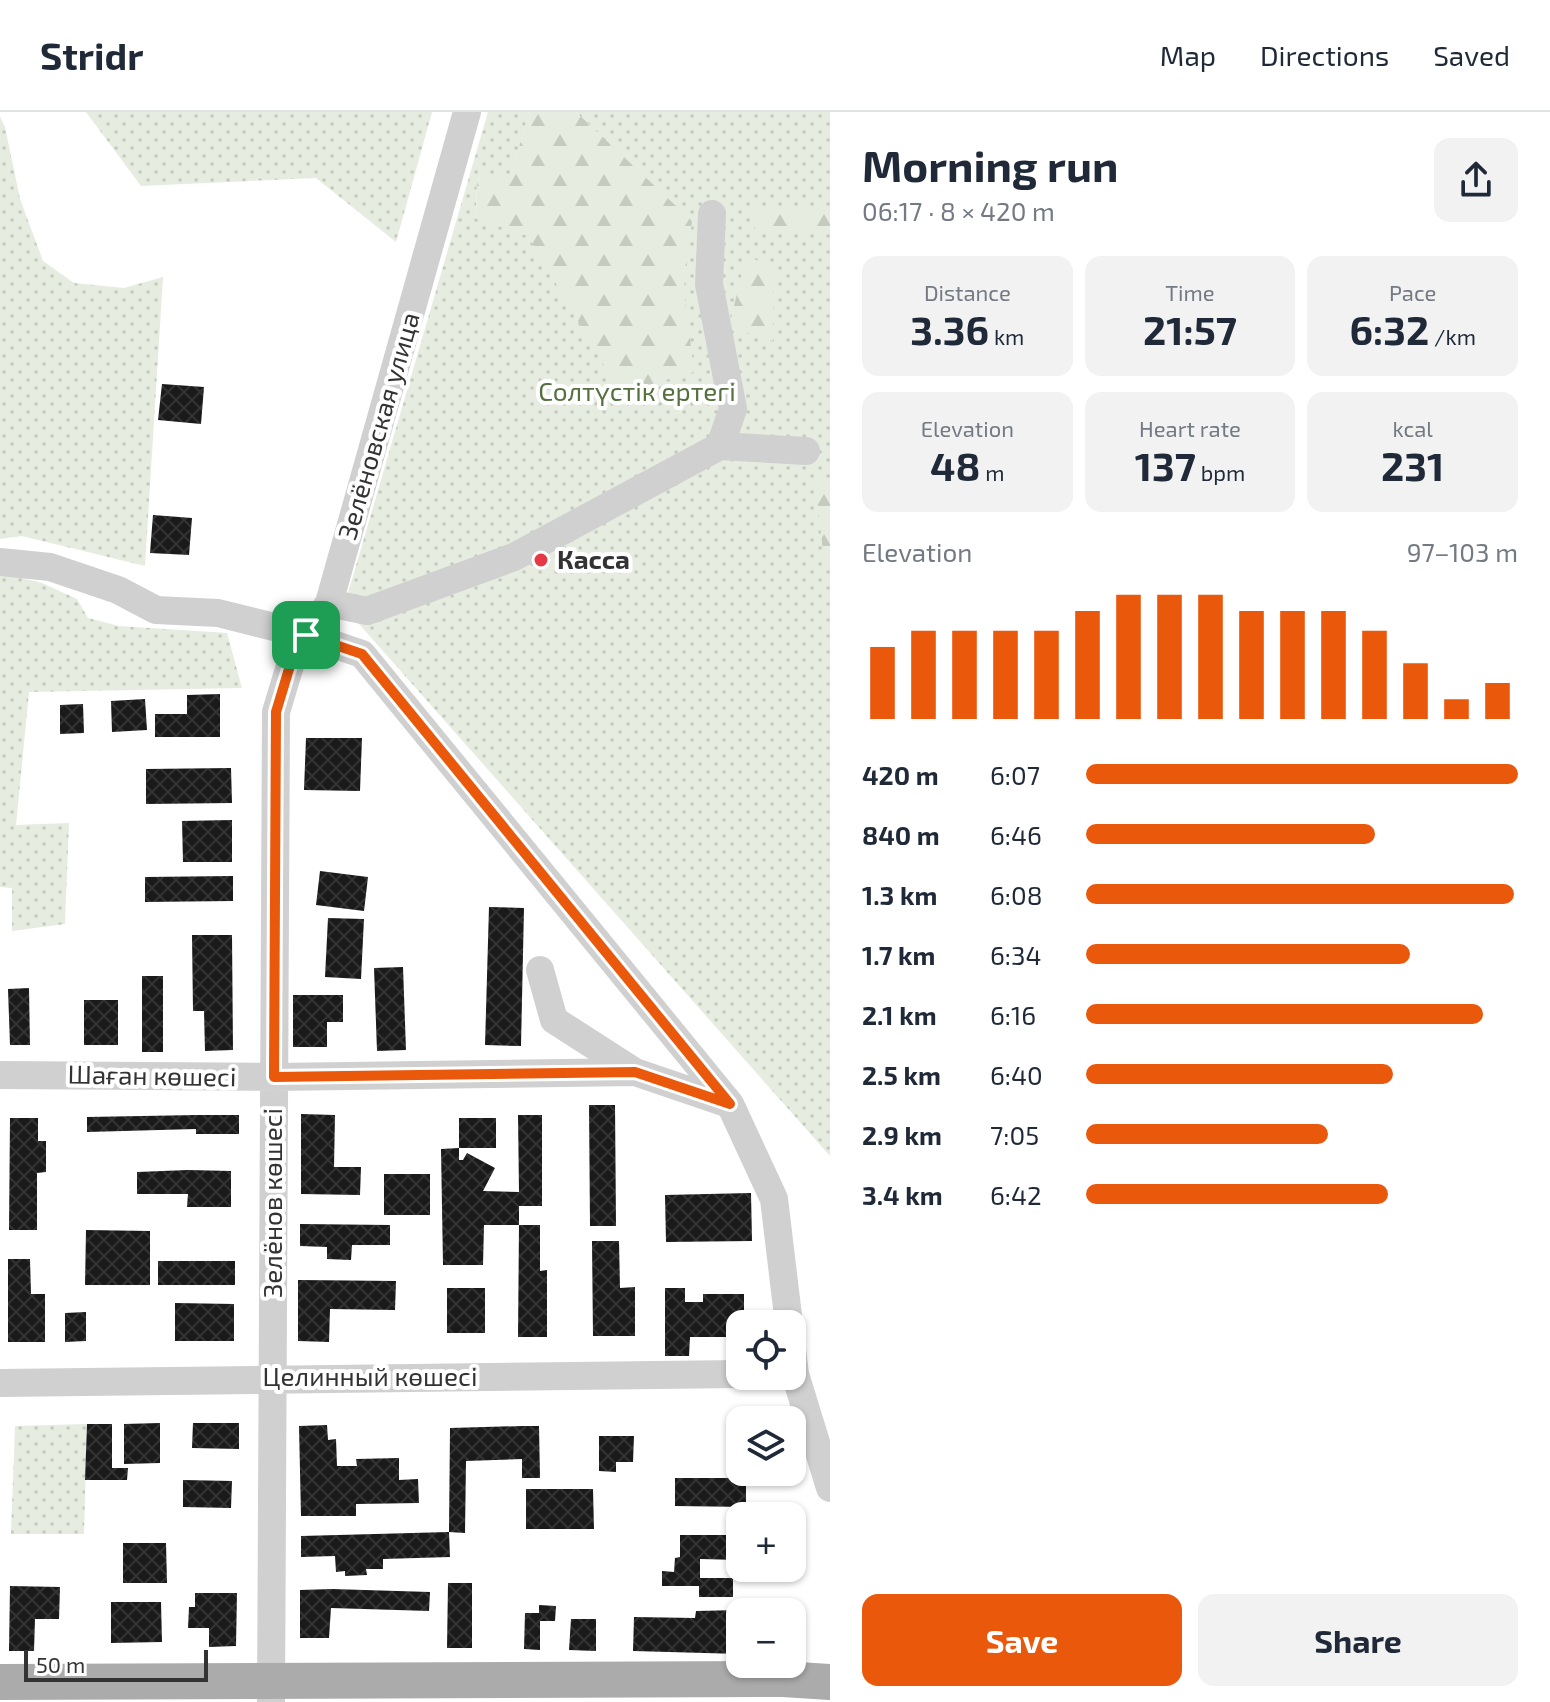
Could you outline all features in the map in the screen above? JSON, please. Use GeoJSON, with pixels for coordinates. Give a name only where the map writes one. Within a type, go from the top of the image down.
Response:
{"type":"FeatureCollection","features":[{"type":"Feature","properties":{"kind":"main road"},"geometry":{"type":"LineString","coordinates":[[0,1682],[271,1692],[783,1690],[830,1682]]}},
{"type":"Feature","properties":{"kind":"street","name":"Зелёновская улица"},"geometry":{"type":"LineString","coordinates":[[306,635],[329,603],[467,112]]}},
{"type":"Feature","properties":{"kind":"street"},"geometry":{"type":"LineString","coordinates":[[712,214],[709,284],[733,409],[720,446]]}},
{"type":"Feature","properties":{"kind":"street"},"geometry":{"type":"LineString","coordinates":[[329,603],[367,611],[514,557],[720,446],[806,451]]}},
{"type":"Feature","properties":{"kind":"street"},"geometry":{"type":"LineString","coordinates":[[0,562],[50,567],[118,590],[156,610],[218,613],[306,635],[362,654],[730,1104],[774,1199],[787,1310]]}},
{"type":"Feature","properties":{"kind":"street","name":"Зелёнов көшесі"},"geometry":{"type":"LineString","coordinates":[[271,1692],[276,712],[292,659],[306,635]]}},
{"type":"Feature","properties":{"kind":"street"},"geometry":{"type":"LineString","coordinates":[[540,970],[554,1020],[635,1072]]}},
{"type":"Feature","properties":{"kind":"street","name":"Шаған көшесі"},"geometry":{"type":"LineString","coordinates":[[0,1075],[274,1077],[635,1072],[730,1104]]}},
{"type":"Feature","properties":{"kind":"street","name":"Целинный көшесі"},"geometry":{"type":"LineString","coordinates":[[0,1383],[726,1374]]}},
{"type":"Feature","properties":{"kind":"street"},"geometry":{"type":"LineString","coordinates":[[800,1390],[830,1488]]}},
{"type":"Feature","properties":{"kind":"green space"},"geometry":{"type":"Polygon","coordinates":[[[86,112],[432,112],[396,242],[316,178],[141,186],[86,112]]]}},
{"type":"Feature","properties":{"kind":"green space","name":"Солтүстік ертегі"},"geometry":{"type":"Polygon","coordinates":[[[488,112],[529,112],[511,176],[477,179],[476,219],[596,132],[576,112],[830,112],[830,1156],[344,607],[488,112]]]}},
{"type":"Feature","properties":{"kind":"green space"},"geometry":{"type":"Polygon","coordinates":[[[529,112],[576,112],[692,221],[684,289],[694,372],[620,393],[528,236],[476,219],[477,179],[511,175],[529,112]]]}},
{"type":"Feature","properties":{"kind":"green space"},"geometry":{"type":"Polygon","coordinates":[[[0,117],[5,127],[20,199],[43,261],[74,283],[124,288],[163,277],[145,566],[22,536],[0,539],[0,117]]]}},
{"type":"Feature","properties":{"kind":"green space"},"geometry":{"type":"Polygon","coordinates":[[[830,207],[830,231],[755,230],[753,210],[830,207]]]}},
{"type":"Feature","properties":{"kind":"green space"},"geometry":{"type":"Polygon","coordinates":[[[746,256],[774,267],[773,341],[729,327],[746,256]]]}},
{"type":"Feature","properties":{"kind":"green space"},"geometry":{"type":"Polygon","coordinates":[[[814,470],[830,479],[830,571],[825,569],[814,470]]]}},
{"type":"Feature","properties":{"kind":"green space"},"geometry":{"type":"Polygon","coordinates":[[[10,575],[42,583],[77,599],[88,618],[119,626],[227,633],[242,688],[29,692],[16,825],[69,823],[65,924],[12,931],[12,888],[0,887],[0,576],[10,575]]]}},
{"type":"Feature","properties":{"kind":"green space"},"geometry":{"type":"Polygon","coordinates":[[[87,1424],[84,1534],[11,1534],[15,1426],[87,1424]]]}},
{"type":"Feature","properties":{"kind":"building"},"geometry":{"type":"Polygon","coordinates":[[[162,384],[204,387],[201,424],[158,420],[162,384]]]}},
{"type":"Feature","properties":{"kind":"building"},"geometry":{"type":"Polygon","coordinates":[[[153,515],[192,518],[189,555],[150,553],[153,515]]]}},
{"type":"Feature","properties":{"kind":"building"},"geometry":{"type":"Polygon","coordinates":[[[220,694],[220,737],[155,737],[155,714],[187,714],[187,695],[220,694]]]}},
{"type":"Feature","properties":{"kind":"building"},"geometry":{"type":"Polygon","coordinates":[[[145,699],[147,730],[112,732],[111,701],[145,699]]]}},
{"type":"Feature","properties":{"kind":"building"},"geometry":{"type":"Polygon","coordinates":[[[83,704],[84,733],[60,734],[60,705],[83,704]]]}},
{"type":"Feature","properties":{"kind":"building"},"geometry":{"type":"Polygon","coordinates":[[[306,738],[362,738],[360,791],[304,790],[306,738]]]}},
{"type":"Feature","properties":{"kind":"building"},"geometry":{"type":"Polygon","coordinates":[[[231,768],[232,803],[146,804],[146,769],[231,768]]]}},
{"type":"Feature","properties":{"kind":"building"},"geometry":{"type":"Polygon","coordinates":[[[232,820],[232,862],[183,862],[182,821],[232,820]]]}},
{"type":"Feature","properties":{"kind":"building"},"geometry":{"type":"Polygon","coordinates":[[[320,871],[368,877],[364,911],[316,905],[320,871]]]}},
{"type":"Feature","properties":{"kind":"building"},"geometry":{"type":"Polygon","coordinates":[[[233,876],[233,901],[145,902],[145,877],[233,876]]]}},
{"type":"Feature","properties":{"kind":"building"},"geometry":{"type":"Polygon","coordinates":[[[489,907],[524,908],[521,1046],[485,1045],[489,907]]]}},
{"type":"Feature","properties":{"kind":"building"},"geometry":{"type":"Polygon","coordinates":[[[328,918],[364,919],[361,979],[325,977],[328,918]]]}},
{"type":"Feature","properties":{"kind":"building"},"geometry":{"type":"Polygon","coordinates":[[[192,935],[232,935],[233,1050],[205,1051],[204,1011],[193,1011],[192,935]]]}},
{"type":"Feature","properties":{"kind":"building"},"geometry":{"type":"Polygon","coordinates":[[[403,967],[406,1050],[377,1051],[374,968],[403,967]]]}},
{"type":"Feature","properties":{"kind":"building"},"geometry":{"type":"Polygon","coordinates":[[[142,976],[163,976],[163,1052],[142,1052],[142,976]]]}},
{"type":"Feature","properties":{"kind":"building"},"geometry":{"type":"Polygon","coordinates":[[[29,988],[30,1045],[10,1045],[8,989],[29,988]]]}},
{"type":"Feature","properties":{"kind":"building"},"geometry":{"type":"Polygon","coordinates":[[[293,995],[343,995],[343,1022],[327,1022],[327,1047],[293,1047],[293,995]]]}},
{"type":"Feature","properties":{"kind":"building"},"geometry":{"type":"Polygon","coordinates":[[[84,1000],[118,1000],[118,1045],[84,1045],[84,1000]]]}},
{"type":"Feature","properties":{"kind":"building"},"geometry":{"type":"Polygon","coordinates":[[[589,1105],[615,1105],[616,1226],[590,1226],[589,1105]]]}},
{"type":"Feature","properties":{"kind":"building"},"geometry":{"type":"Polygon","coordinates":[[[301,1114],[335,1115],[334,1167],[361,1167],[360,1195],[301,1194],[301,1114]]]}},
{"type":"Feature","properties":{"kind":"building"},"geometry":{"type":"Polygon","coordinates":[[[239,1115],[239,1134],[196,1134],[196,1129],[87,1132],[87,1117],[239,1115]]]}},
{"type":"Feature","properties":{"kind":"building"},"geometry":{"type":"Polygon","coordinates":[[[518,1115],[542,1115],[542,1206],[519,1206],[519,1225],[484,1225],[483,1265],[443,1265],[441,1149],[459,1148],[459,1160],[463,1160],[467,1153],[495,1168],[483,1191],[519,1192],[518,1115]]]}},
{"type":"Feature","properties":{"kind":"building"},"geometry":{"type":"Polygon","coordinates":[[[10,1118],[38,1118],[38,1141],[46,1141],[46,1172],[37,1173],[37,1230],[9,1230],[10,1118]]]}},
{"type":"Feature","properties":{"kind":"building"},"geometry":{"type":"Polygon","coordinates":[[[459,1118],[496,1118],[496,1148],[459,1148],[459,1118]]]}},
{"type":"Feature","properties":{"kind":"building"},"geometry":{"type":"Polygon","coordinates":[[[231,1171],[231,1207],[187,1207],[188,1194],[137,1194],[137,1172],[231,1171]]]}},
{"type":"Feature","properties":{"kind":"building"},"geometry":{"type":"Polygon","coordinates":[[[384,1174],[430,1174],[430,1215],[384,1215],[384,1174]]]}},
{"type":"Feature","properties":{"kind":"building"},"geometry":{"type":"Polygon","coordinates":[[[751,1193],[752,1241],[666,1242],[665,1195],[751,1193]]]}},
{"type":"Feature","properties":{"kind":"building"},"geometry":{"type":"Polygon","coordinates":[[[300,1224],[390,1225],[390,1245],[352,1245],[351,1260],[327,1259],[327,1247],[300,1246],[300,1224]]]}},
{"type":"Feature","properties":{"kind":"building"},"geometry":{"type":"Polygon","coordinates":[[[519,1225],[540,1225],[540,1271],[547,1270],[547,1337],[518,1337],[519,1225]]]}},
{"type":"Feature","properties":{"kind":"building"},"geometry":{"type":"Polygon","coordinates":[[[86,1230],[150,1231],[150,1285],[85,1285],[86,1230]]]}},
{"type":"Feature","properties":{"kind":"building"},"geometry":{"type":"Polygon","coordinates":[[[592,1241],[619,1241],[620,1288],[635,1287],[635,1336],[593,1336],[592,1241]]]}},
{"type":"Feature","properties":{"kind":"building"},"geometry":{"type":"Polygon","coordinates":[[[8,1259],[30,1259],[31,1294],[45,1294],[45,1342],[8,1342],[8,1259]]]}},
{"type":"Feature","properties":{"kind":"building"},"geometry":{"type":"Polygon","coordinates":[[[158,1261],[235,1261],[235,1285],[158,1285],[158,1261]]]}},
{"type":"Feature","properties":{"kind":"building"},"geometry":{"type":"Polygon","coordinates":[[[298,1280],[396,1281],[395,1310],[330,1309],[329,1342],[298,1341],[298,1280]]]}},
{"type":"Feature","properties":{"kind":"building"},"geometry":{"type":"Polygon","coordinates":[[[447,1288],[485,1288],[485,1333],[447,1333],[447,1288]]]}},
{"type":"Feature","properties":{"kind":"building"},"geometry":{"type":"Polygon","coordinates":[[[665,1288],[685,1288],[685,1302],[703,1302],[703,1294],[744,1294],[744,1310],[726,1310],[726,1337],[690,1337],[689,1356],[665,1356],[665,1288]]]}},
{"type":"Feature","properties":{"kind":"building"},"geometry":{"type":"Polygon","coordinates":[[[175,1303],[234,1304],[234,1341],[175,1341],[175,1303]]]}},
{"type":"Feature","properties":{"kind":"building"},"geometry":{"type":"Polygon","coordinates":[[[86,1312],[86,1341],[65,1342],[65,1313],[86,1312]]]}},
{"type":"Feature","properties":{"kind":"building"},"geometry":{"type":"Polygon","coordinates":[[[160,1423],[160,1463],[124,1464],[124,1424],[160,1423]]]}},
{"type":"Feature","properties":{"kind":"building"},"geometry":{"type":"Polygon","coordinates":[[[193,1423],[239,1423],[239,1449],[192,1448],[193,1423]]]}},
{"type":"Feature","properties":{"kind":"building"},"geometry":{"type":"Polygon","coordinates":[[[87,1424],[112,1424],[112,1468],[128,1468],[127,1480],[85,1480],[87,1424]]]}},
{"type":"Feature","properties":{"kind":"building"},"geometry":{"type":"Polygon","coordinates":[[[327,1425],[328,1440],[336,1439],[337,1466],[357,1466],[356,1459],[399,1458],[399,1480],[418,1479],[419,1503],[356,1504],[356,1516],[301,1516],[299,1426],[327,1425]]]}},
{"type":"Feature","properties":{"kind":"building"},"geometry":{"type":"Polygon","coordinates":[[[539,1426],[540,1478],[522,1478],[522,1459],[466,1461],[465,1533],[449,1532],[450,1428],[539,1426]]]}},
{"type":"Feature","properties":{"kind":"building"},"geometry":{"type":"Polygon","coordinates":[[[599,1436],[634,1436],[633,1462],[616,1462],[616,1472],[599,1471],[599,1436]]]}},
{"type":"Feature","properties":{"kind":"building"},"geometry":{"type":"Polygon","coordinates":[[[675,1478],[726,1478],[726,1486],[746,1486],[746,1502],[726,1502],[726,1507],[675,1506],[675,1478]]]}},
{"type":"Feature","properties":{"kind":"building"},"geometry":{"type":"Polygon","coordinates":[[[183,1480],[232,1481],[231,1508],[183,1507],[183,1480]]]}},
{"type":"Feature","properties":{"kind":"building"},"geometry":{"type":"Polygon","coordinates":[[[526,1489],[593,1489],[594,1529],[526,1529],[526,1489]]]}},
{"type":"Feature","properties":{"kind":"building"},"geometry":{"type":"Polygon","coordinates":[[[449,1532],[450,1557],[383,1559],[383,1569],[366,1569],[367,1575],[345,1576],[345,1571],[336,1572],[335,1556],[301,1557],[301,1536],[449,1532]]]}},
{"type":"Feature","properties":{"kind":"building"},"geometry":{"type":"Polygon","coordinates":[[[680,1535],[726,1535],[726,1560],[700,1559],[700,1578],[726,1578],[726,1582],[733,1582],[733,1597],[699,1597],[699,1586],[662,1586],[662,1571],[674,1572],[675,1558],[680,1557],[680,1535]]]}},
{"type":"Feature","properties":{"kind":"building"},"geometry":{"type":"Polygon","coordinates":[[[123,1543],[166,1543],[167,1583],[123,1583],[123,1543]]]}},
{"type":"Feature","properties":{"kind":"building"},"geometry":{"type":"Polygon","coordinates":[[[448,1583],[472,1583],[472,1648],[447,1648],[448,1583]]]}},
{"type":"Feature","properties":{"kind":"building"},"geometry":{"type":"Polygon","coordinates":[[[10,1586],[60,1587],[59,1619],[35,1619],[34,1651],[9,1651],[10,1586]]]}},
{"type":"Feature","properties":{"kind":"building"},"geometry":{"type":"Polygon","coordinates":[[[300,1590],[430,1592],[429,1611],[331,1608],[329,1638],[300,1638],[300,1590]]]}},
{"type":"Feature","properties":{"kind":"building"},"geometry":{"type":"Polygon","coordinates":[[[195,1593],[237,1593],[236,1646],[209,1647],[209,1628],[188,1628],[189,1607],[195,1607],[195,1593]]]}},
{"type":"Feature","properties":{"kind":"building"},"geometry":{"type":"Polygon","coordinates":[[[111,1602],[161,1602],[162,1642],[111,1643],[111,1602]]]}},
{"type":"Feature","properties":{"kind":"building"},"geometry":{"type":"Polygon","coordinates":[[[539,1605],[556,1606],[555,1621],[540,1621],[540,1650],[524,1649],[525,1613],[539,1613],[539,1605]]]}},
{"type":"Feature","properties":{"kind":"building"},"geometry":{"type":"Polygon","coordinates":[[[726,1610],[726,1654],[633,1651],[634,1617],[695,1618],[696,1611],[726,1610]]]}},
{"type":"Feature","properties":{"kind":"building"},"geometry":{"type":"Polygon","coordinates":[[[571,1619],[596,1619],[596,1651],[569,1650],[571,1619]]]}},
{"type":"Feature","properties":{"kind":"place","name":"Касса"},"geometry":{"type":"Point","coordinates":[541,560]}},
{"type":"Feature","properties":{"kind":"route"},"geometry":{"type":"LineString","coordinates":[[306,635],[362,654],[730,1104],[635,1072],[274,1077],[276,712],[292,659],[306,635]]}}]}
